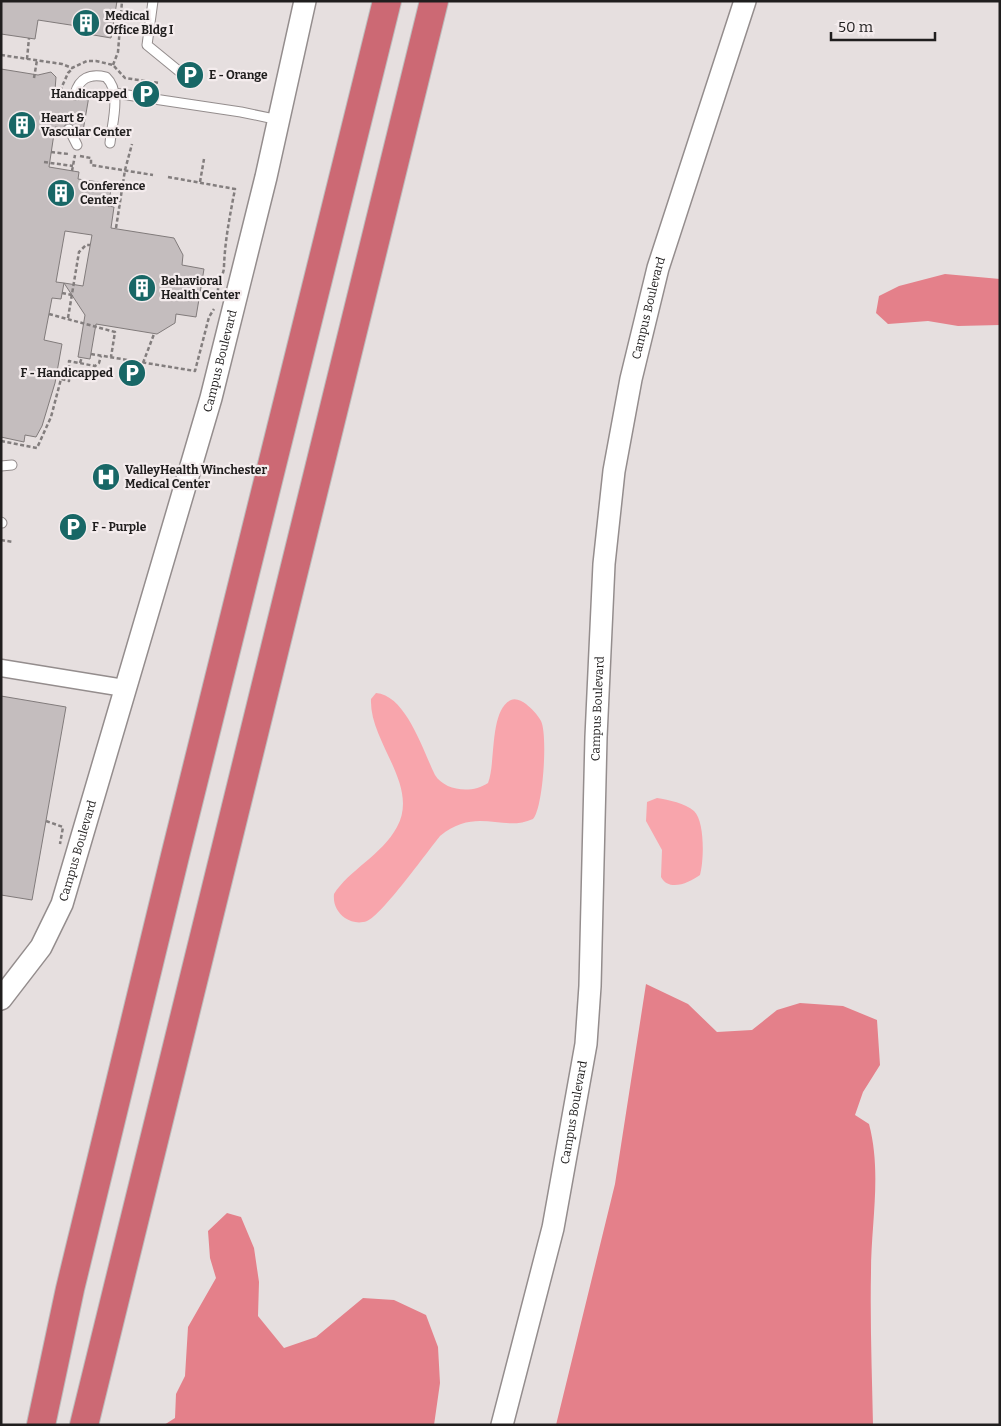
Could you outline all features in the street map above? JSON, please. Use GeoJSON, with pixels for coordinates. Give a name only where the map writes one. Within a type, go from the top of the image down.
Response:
{"type":"FeatureCollection","features":[{"type":"Feature","properties":{"kind":"highway"},"geometry":{"type":"LineString","coordinates":[[371,60],[381,1]]}},
{"type":"Feature","properties":{"kind":"highway"},"geometry":{"type":"LineString","coordinates":[[41,1425],[70,1289],[387,1]]}},
{"type":"Feature","properties":{"kind":"highway"},"geometry":{"type":"LineString","coordinates":[[85,1425],[434,1]]}},
{"type":"Feature","properties":{"kind":"highway"},"geometry":{"type":"LineString","coordinates":[[28,1425],[70,1289]]}},
{"type":"Feature","properties":{"kind":"street","name":"Campus Boulevard"},"geometry":{"type":"LineString","coordinates":[[1,999],[41,947],[62,904],[124,688],[211,398],[279,120],[304,1]]}},
{"type":"Feature","properties":{"kind":"street","name":"Campus Boulevard"},"geometry":{"type":"LineString","coordinates":[[502,1425],[553,1228],[586,1044],[590,986],[596,737],[604,574],[614,471],[631,380],[658,268],[745,1]]}},
{"type":"Feature","properties":{"kind":"street"},"geometry":{"type":"LineString","coordinates":[[1,668],[124,688]]}},
{"type":"Feature","properties":{"kind":"lane"},"geometry":{"type":"LineString","coordinates":[[153,1],[147,45],[180,72]]}},
{"type":"Feature","properties":{"kind":"lane"},"geometry":{"type":"LineString","coordinates":[[75,94],[81,81],[96,75],[106,77],[113,84],[110,143]]}},
{"type":"Feature","properties":{"kind":"lane"},"geometry":{"type":"LineString","coordinates":[[114,93],[241,112],[279,120]]}},
{"type":"Feature","properties":{"kind":"lane"},"geometry":{"type":"LineString","coordinates":[[69,129],[77,145]]}},
{"type":"Feature","properties":{"kind":"lane"},"geometry":{"type":"LineString","coordinates":[[1,466],[12,465]]}},
{"type":"Feature","properties":{"kind":"path"},"geometry":{"type":"LineString","coordinates":[[113,65],[118,52],[122,1]]}},
{"type":"Feature","properties":{"kind":"path"},"geometry":{"type":"LineString","coordinates":[[27,59],[29,38]]}},
{"type":"Feature","properties":{"kind":"path"},"geometry":{"type":"LineString","coordinates":[[1,55],[37,60],[72,68]]}},
{"type":"Feature","properties":{"kind":"path"},"geometry":{"type":"LineString","coordinates":[[34,78],[37,60]]}},
{"type":"Feature","properties":{"kind":"path"},"geometry":{"type":"LineString","coordinates":[[60,91],[72,68],[87,61],[113,65],[125,78],[160,83]]}},
{"type":"Feature","properties":{"kind":"path"},"geometry":{"type":"LineString","coordinates":[[116,228],[125,170],[132,144]]}},
{"type":"Feature","properties":{"kind":"path"},"geometry":{"type":"LineString","coordinates":[[51,152],[91,158],[92,165],[153,175]]}},
{"type":"Feature","properties":{"kind":"path"},"geometry":{"type":"LineString","coordinates":[[72,171],[74,155]]}},
{"type":"Feature","properties":{"kind":"path"},"geometry":{"type":"LineString","coordinates":[[200,182],[204,158]]}},
{"type":"Feature","properties":{"kind":"path"},"geometry":{"type":"LineString","coordinates":[[44,162],[73,166]]}},
{"type":"Feature","properties":{"kind":"path"},"geometry":{"type":"LineString","coordinates":[[168,177],[236,189],[226,235],[224,268],[218,289],[219,297]]}},
{"type":"Feature","properties":{"kind":"path"},"geometry":{"type":"LineString","coordinates":[[68,318],[79,252],[86,245],[90,245]]}},
{"type":"Feature","properties":{"kind":"path"},"geometry":{"type":"LineString","coordinates":[[62,293],[72,295]]}},
{"type":"Feature","properties":{"kind":"path"},"geometry":{"type":"LineString","coordinates":[[91,354],[195,371],[210,317],[218,305]]}},
{"type":"Feature","properties":{"kind":"path"},"geometry":{"type":"LineString","coordinates":[[49,314],[115,332],[111,357]]}},
{"type":"Feature","properties":{"kind":"path"},"geometry":{"type":"LineString","coordinates":[[142,363],[154,334]]}},
{"type":"Feature","properties":{"kind":"path"},"geometry":{"type":"LineString","coordinates":[[1,441],[37,448],[51,417],[61,380],[69,381],[69,361],[95,366],[99,364],[101,356]]}},
{"type":"Feature","properties":{"kind":"path"},"geometry":{"type":"LineString","coordinates":[[80,363],[82,357]]}},
{"type":"Feature","properties":{"kind":"path"},"geometry":{"type":"LineString","coordinates":[[1,540],[13,542]]}},
{"type":"Feature","properties":{"kind":"path"},"geometry":{"type":"LineString","coordinates":[[46,821],[63,827],[60,846]]}},
{"type":"Feature","properties":{"kind":"shaded area"},"geometry":{"type":"Polygon","coordinates":[[[945,274],[1000,279],[1000,325],[958,326],[928,321],[888,324],[876,313],[879,296],[899,286],[945,274]]]}},
{"type":"Feature","properties":{"kind":"shaded area"},"geometry":{"type":"Polygon","coordinates":[[[376,693],[387,696],[405,713],[439,780],[445,785],[467,790],[488,783],[499,715],[504,706],[511,700],[521,701],[538,716],[543,729],[542,787],[537,812],[533,819],[522,823],[478,821],[466,823],[453,827],[440,836],[383,907],[367,921],[358,922],[345,918],[340,913],[336,908],[334,894],[348,877],[391,837],[397,827],[402,811],[402,795],[398,779],[372,715],[371,699],[376,693]]]}},
{"type":"Feature","properties":{"kind":"shaded area"},"geometry":{"type":"Polygon","coordinates":[[[657,798],[677,802],[690,808],[698,816],[700,823],[703,851],[700,875],[679,885],[669,884],[661,877],[662,850],[646,821],[647,802],[657,798]]]}},
{"type":"Feature","properties":{"kind":"shaded area"},"geometry":{"type":"Polygon","coordinates":[[[646,984],[688,1004],[717,1032],[752,1030],[777,1010],[800,1003],[843,1006],[877,1020],[880,1065],[863,1092],[855,1115],[869,1124],[875,1161],[875,1198],[871,1254],[873,1425],[556,1425],[615,1184],[646,984]]]}},
{"type":"Feature","properties":{"kind":"shaded area"},"geometry":{"type":"Polygon","coordinates":[[[227,1213],[241,1217],[254,1248],[259,1282],[258,1316],[284,1348],[316,1337],[363,1298],[394,1300],[426,1315],[438,1347],[440,1383],[434,1425],[164,1425],[175,1418],[176,1394],[185,1376],[188,1327],[216,1278],[210,1258],[208,1231],[227,1213]]]}},
{"type":"Feature","properties":{"kind":"building","name":"Medical Office Bldg I"},"geometry":{"type":"Polygon","coordinates":[[[1,1],[117,1],[111,38],[76,32],[77,26],[38,20],[35,39],[1,34],[1,1]]]}},
{"type":"Feature","properties":{"kind":"building"},"geometry":{"type":"Polygon","coordinates":[[[1,69],[38,75],[51,72],[56,77],[55,90],[69,93],[70,98],[74,100],[79,99],[81,95],[89,96],[83,131],[77,130],[70,123],[66,124],[63,128],[55,127],[49,167],[79,172],[78,179],[112,184],[108,206],[114,207],[111,228],[174,238],[183,255],[182,265],[204,269],[196,317],[176,314],[175,323],[157,334],[96,324],[90,359],[78,357],[85,315],[64,283],[61,299],[52,298],[44,340],[62,344],[55,383],[42,426],[36,437],[25,435],[24,442],[1,437],[1,69]],[[65,231],[56,282],[83,286],[92,235],[65,231]]]}},
{"type":"Feature","properties":{"kind":"building"},"geometry":{"type":"Polygon","coordinates":[[[1,696],[66,707],[32,900],[1,895],[1,696]]]}},
{"type":"Feature","properties":{"kind":"place","name":"Medical Office Bldg I"},"geometry":{"type":"Point","coordinates":[86,23]}},
{"type":"Feature","properties":{"kind":"place","name":"E - Orange"},"geometry":{"type":"Point","coordinates":[190,75]}},
{"type":"Feature","properties":{"kind":"place","name":"Handicapped"},"geometry":{"type":"Point","coordinates":[146,94]}},
{"type":"Feature","properties":{"kind":"place","name":"Heart & Vascular Center"},"geometry":{"type":"Point","coordinates":[22,125]}},
{"type":"Feature","properties":{"kind":"place","name":"Conference Center"},"geometry":{"type":"Point","coordinates":[61,193]}},
{"type":"Feature","properties":{"kind":"place","name":"Behavioral Health Center"},"geometry":{"type":"Point","coordinates":[142,288]}},
{"type":"Feature","properties":{"kind":"place","name":"F - Handicapped"},"geometry":{"type":"Point","coordinates":[132,373]}},
{"type":"Feature","properties":{"kind":"place","name":"ValleyHealth Winchester Medical Center"},"geometry":{"type":"Point","coordinates":[106,477]}},
{"type":"Feature","properties":{"kind":"place","name":"F - Purple"},"geometry":{"type":"Point","coordinates":[73,527]}}]}
